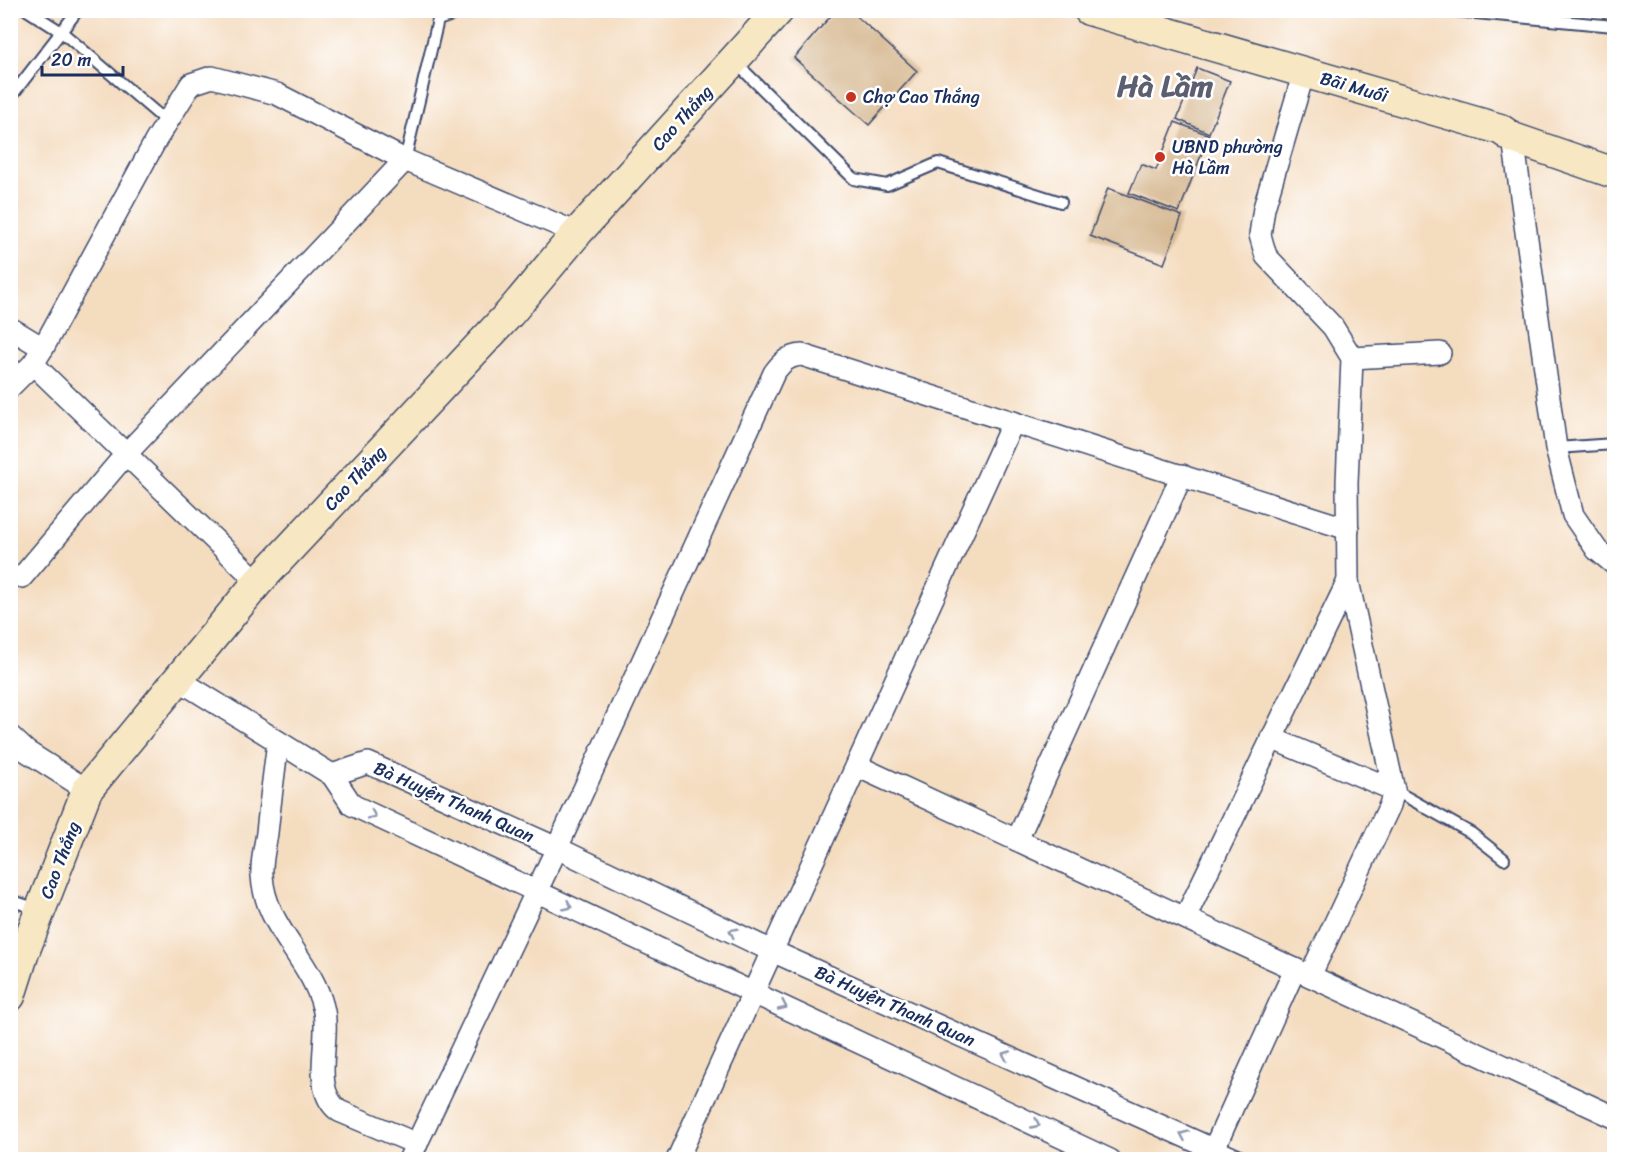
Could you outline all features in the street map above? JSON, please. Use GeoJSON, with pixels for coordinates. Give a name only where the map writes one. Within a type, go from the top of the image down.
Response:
{"type":"FeatureCollection","features":[{"type":"Feature","properties":{"kind":"main road","name":"Cao Thắng"},"geometry":{"type":"LineString","coordinates":[[10,996],[40,910],[87,790],[258,582],[510,313],[577,233],[779,10]]}},
{"type":"Feature","properties":{"kind":"main road","name":"Bãi Muối"},"geometry":{"type":"LineString","coordinates":[[1089,10],[1500,129],[1513,138],[1614,173]]}},
{"type":"Feature","properties":{"kind":"street"},"geometry":{"type":"LineString","coordinates":[[1212,1154],[1302,972],[1390,806],[1394,790],[1348,581],[1347,483],[1352,358],[1333,327],[1266,256],[1260,235],[1264,208],[1304,72]]}},
{"type":"Feature","properties":{"kind":"street"},"geometry":{"type":"LineString","coordinates":[[10,387],[38,356],[190,84],[212,77],[277,94],[405,160],[577,233]]}},
{"type":"Feature","properties":{"kind":"street"},"geometry":{"type":"LineString","coordinates":[[1513,138],[1556,448],[1573,514],[1597,550],[1614,564]]}},
{"type":"Feature","properties":{"kind":"street"},"geometry":{"type":"LineString","coordinates":[[22,576],[126,454],[405,160]]}},
{"type":"Feature","properties":{"kind":"street"},"geometry":{"type":"LineString","coordinates":[[10,328],[126,454],[258,582]]}},
{"type":"Feature","properties":{"kind":"street"},"geometry":{"type":"LineString","coordinates":[[1352,358],[1440,353]]}},
{"type":"Feature","properties":{"kind":"street"},"geometry":{"type":"LineString","coordinates":[[278,742],[261,874],[266,901],[276,923],[315,986],[323,1007],[326,1027],[324,1090],[330,1103],[339,1111],[413,1152],[557,848],[774,374],[783,361],[792,356],[802,355],[1348,529]]}},
{"type":"Feature","properties":{"kind":"street"},"geometry":{"type":"LineString","coordinates":[[677,1160],[1013,422]]}},
{"type":"Feature","properties":{"kind":"street"},"geometry":{"type":"LineString","coordinates":[[1017,840],[1182,475]]}},
{"type":"Feature","properties":{"kind":"street"},"geometry":{"type":"LineString","coordinates":[[1186,916],[1348,581]]}},
{"type":"Feature","properties":{"kind":"street"},"geometry":{"type":"LineString","coordinates":[[179,680],[332,775],[352,806],[1110,1160]]}},
{"type":"Feature","properties":{"kind":"street"},"geometry":{"type":"LineString","coordinates":[[10,736],[26,751],[87,790]]}},
{"type":"Feature","properties":{"kind":"street"},"geometry":{"type":"LineString","coordinates":[[1271,738],[1394,790]]}},
{"type":"Feature","properties":{"kind":"street","name":"Bà Huyện Thanh Quan"},"geometry":{"type":"LineString","coordinates":[[332,775],[368,763],[557,848],[772,951],[1212,1154],[1237,1160]]}},
{"type":"Feature","properties":{"kind":"street"},"geometry":{"type":"LineString","coordinates":[[857,766],[1186,916],[1614,1117]]}},
{"type":"Feature","properties":{"kind":"lane"},"geometry":{"type":"LineString","coordinates":[[27,10],[63,33],[167,122]]}},
{"type":"Feature","properties":{"kind":"lane"},"geometry":{"type":"LineString","coordinates":[[10,98],[63,33],[78,10]]}},
{"type":"Feature","properties":{"kind":"lane"},"geometry":{"type":"LineString","coordinates":[[405,160],[438,20],[467,10]]}},
{"type":"Feature","properties":{"kind":"lane"},"geometry":{"type":"LineString","coordinates":[[1444,10],[1614,26]]}},
{"type":"Feature","properties":{"kind":"lane"},"geometry":{"type":"LineString","coordinates":[[734,61],[854,179],[887,185],[938,163],[1061,202]]}},
{"type":"Feature","properties":{"kind":"lane"},"geometry":{"type":"LineString","coordinates":[[1556,448],[1614,444]]}},
{"type":"Feature","properties":{"kind":"lane"},"geometry":{"type":"LineString","coordinates":[[1394,790],[1471,833],[1504,859]]}},
{"type":"Feature","properties":{"kind":"lane"},"geometry":{"type":"LineString","coordinates":[[10,900],[40,910]]}},
{"type":"Feature","properties":{"kind":"building"},"geometry":{"type":"Polygon","coordinates":[[[836,10],[850,10],[917,71],[869,125],[794,58],[836,10]]]}},
{"type":"Feature","properties":{"kind":"building"},"geometry":{"type":"Polygon","coordinates":[[[1197,68],[1230,81],[1209,133],[1177,119],[1197,68]]]}},
{"type":"Feature","properties":{"kind":"building"},"geometry":{"type":"Polygon","coordinates":[[[1175,122],[1209,135],[1179,212],[1129,193],[1141,164],[1156,170],[1175,122]]]}},
{"type":"Feature","properties":{"kind":"building"},"geometry":{"type":"Polygon","coordinates":[[[1108,188],[1182,216],[1164,264],[1090,236],[1108,188]]]}},
{"type":"Feature","properties":{"kind":"place","name":"Chợ Cao Thắng"},"geometry":{"type":"Point","coordinates":[851,97]}},
{"type":"Feature","properties":{"kind":"place","name":"UBND phường Hà Lầm"},"geometry":{"type":"Point","coordinates":[1160,157]}},
{"type":"Feature","properties":{"kind":"district","name":"Hà Lầm"},"geometry":{"type":"Point","coordinates":[1165,86]}}]}
